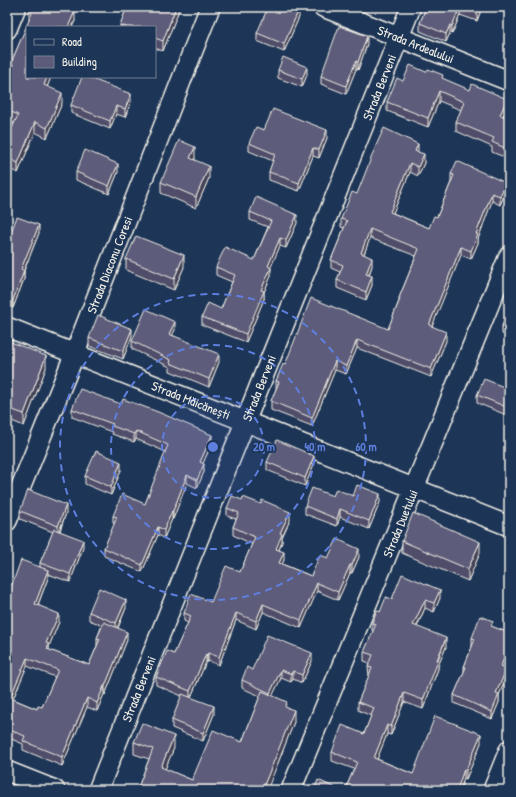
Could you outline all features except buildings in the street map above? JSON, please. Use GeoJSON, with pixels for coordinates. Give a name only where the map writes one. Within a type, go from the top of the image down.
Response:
{"type":"FeatureCollection","features":[{"type":"Feature","properties":{"kind":"street"},"geometry":{"type":"LineString","coordinates":[[7,29],[16,7]]}},
{"type":"Feature","properties":{"kind":"street","name":"Strada Diaconu Coresi"},"geometry":{"type":"LineString","coordinates":[[7,521],[210,7]]}},
{"type":"Feature","properties":{"kind":"street","name":"Strada Ardealului"},"geometry":{"type":"LineString","coordinates":[[323,7],[509,81]]}},
{"type":"Feature","properties":{"kind":"street","name":"Strada Berveni"},"geometry":{"type":"LineString","coordinates":[[98,790],[410,7]]}},
{"type":"Feature","properties":{"kind":"street","name":"Strada Duetului"},"geometry":{"type":"LineString","coordinates":[[291,790],[509,256]]}},
{"type":"Feature","properties":{"kind":"street","name":"Strada Măicănești"},"geometry":{"type":"LineString","coordinates":[[7,327],[245,420],[509,526]]}},
{"type":"Feature","properties":{"kind":"street"},"geometry":{"type":"LineString","coordinates":[[493,790],[509,750]]}},
{"type":"Feature","properties":{"kind":"street"},"geometry":{"type":"LineString","coordinates":[[7,771],[55,790]]}}]}
